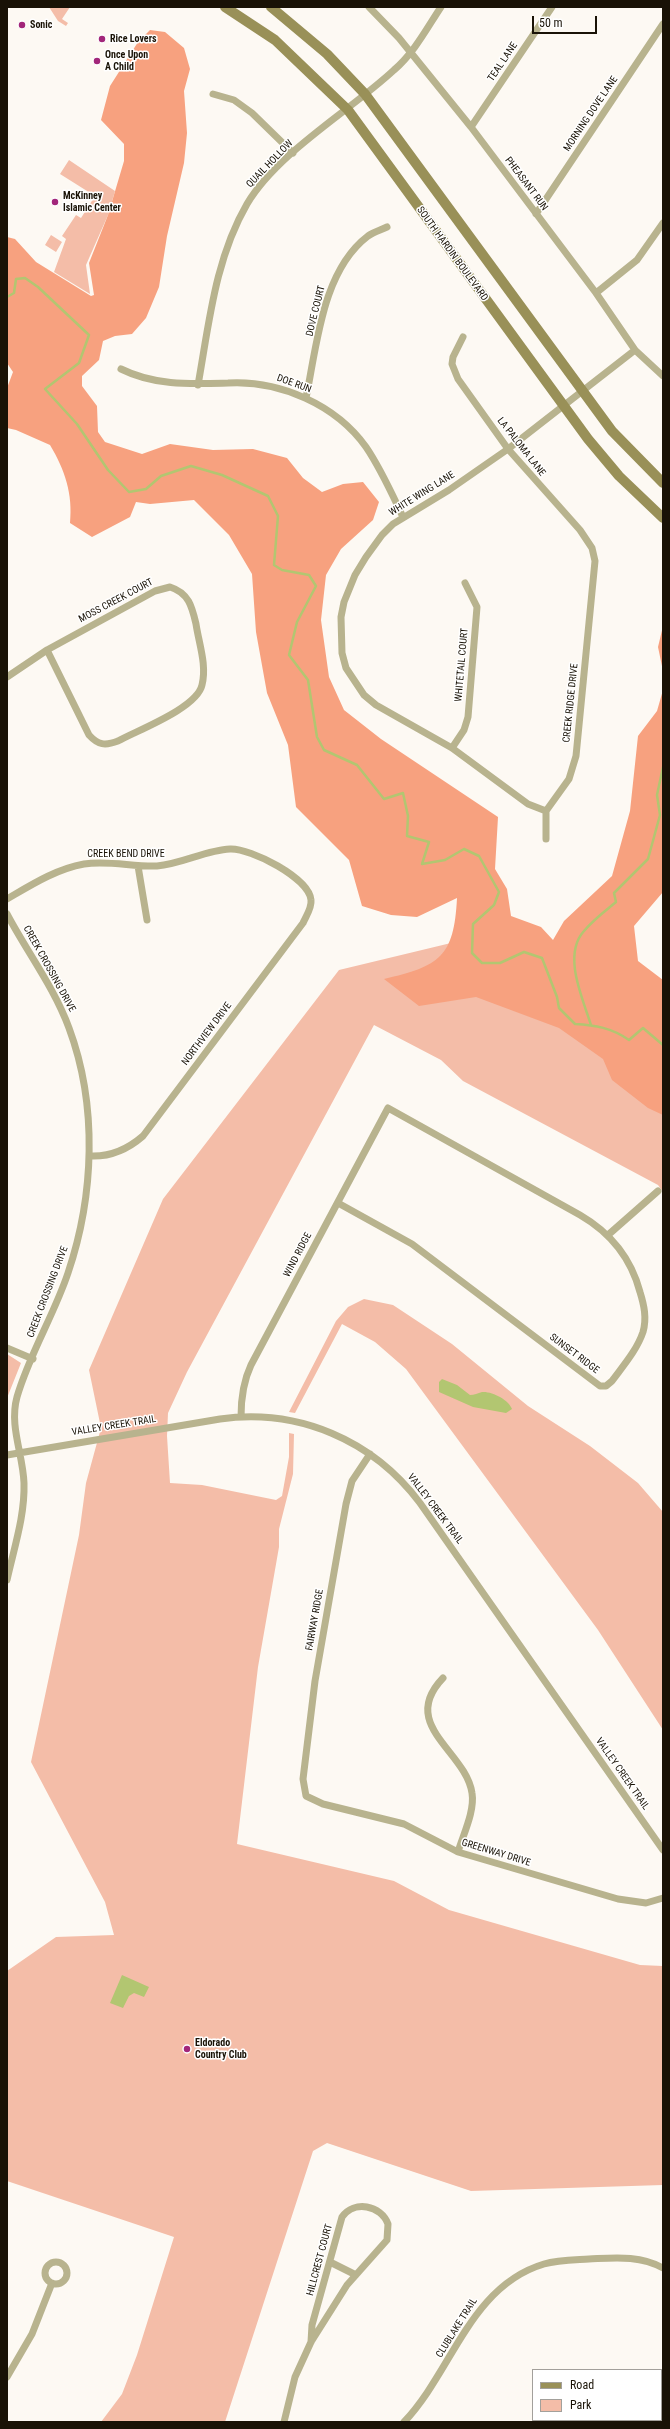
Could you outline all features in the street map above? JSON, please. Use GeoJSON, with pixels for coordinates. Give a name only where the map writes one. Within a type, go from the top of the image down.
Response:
{"type":"FeatureCollection","features":[{"type":"Feature","properties":{"kind":"main road","name":"SOUTH HARDIN BOULEVARD"},"geometry":{"type":"LineString","coordinates":[[224,7],[275,40],[348,110],[563,407],[619,476],[663,518]]}},
{"type":"Feature","properties":{"kind":"main road"},"geometry":{"type":"LineString","coordinates":[[271,7],[327,54],[365,94],[612,431],[663,483]]}},
{"type":"Feature","properties":{"kind":"street","name":"PHEASANT RUN"},"geometry":{"type":"LineString","coordinates":[[369,7],[411,52],[471,128],[596,293],[635,350],[663,376]]}},
{"type":"Feature","properties":{"kind":"street","name":"QUAIL HOLLOW"},"geometry":{"type":"LineString","coordinates":[[198,385],[213,300],[230,238],[248,203],[256,191],[293,153],[348,110],[394,70],[411,52],[441,7]]}},
{"type":"Feature","properties":{"kind":"street","name":"TEAL LANE"},"geometry":{"type":"LineString","coordinates":[[471,128],[552,7]]}},
{"type":"Feature","properties":{"kind":"street","name":"MORNING DOVE LANE"},"geometry":{"type":"LineString","coordinates":[[536,214],[663,24]]}},
{"type":"Feature","properties":{"kind":"street"},"geometry":{"type":"LineString","coordinates":[[214,94],[234,100],[252,113],[293,153]]}},
{"type":"Feature","properties":{"kind":"street"},"geometry":{"type":"LineString","coordinates":[[596,293],[637,260],[663,223]]}},
{"type":"Feature","properties":{"kind":"street","name":"DOVE COURT"},"geometry":{"type":"LineString","coordinates":[[306,398],[327,299],[334,280],[343,264],[368,236],[387,227]]}},
{"type":"Feature","properties":{"kind":"street","name":"LA PALOMA LANE"},"geometry":{"type":"LineString","coordinates":[[463,337],[453,357],[454,370],[508,449],[580,530],[592,548],[595,561]]}},
{"type":"Feature","properties":{"kind":"street","name":"WHITE WING LANE"},"geometry":{"type":"LineString","coordinates":[[546,811],[528,804],[452,748],[376,705],[364,695],[346,668],[342,653],[342,617],[347,591],[366,557],[382,535],[404,517],[449,490],[508,449],[563,407],[582,389],[635,350]]}},
{"type":"Feature","properties":{"kind":"street","name":"DOE RUN"},"geometry":{"type":"LineString","coordinates":[[122,369],[156,381],[198,385],[252,383],[280,389],[306,398],[336,418],[358,437],[377,464],[404,517]]}},
{"type":"Feature","properties":{"kind":"street","name":"CREEK RIDGE DRIVE"},"geometry":{"type":"LineString","coordinates":[[546,811],[569,779],[576,756],[595,561]]}},
{"type":"Feature","properties":{"kind":"street","name":"WHITETAIL COURT"},"geometry":{"type":"LineString","coordinates":[[452,748],[464,730],[468,717],[476,624],[477,607],[465,583]]}},
{"type":"Feature","properties":{"kind":"street","name":"MOSS CREEK COURT"},"geometry":{"type":"LineString","coordinates":[[7,677],[47,650],[155,591],[170,587],[182,593],[192,609],[202,658],[202,687],[188,704],[118,741],[108,745],[100,744],[89,735],[47,650]]}},
{"type":"Feature","properties":{"kind":"street"},"geometry":{"type":"LineString","coordinates":[[546,811],[546,839]]}},
{"type":"Feature","properties":{"kind":"street","name":"CREEK BEND DRIVE"},"geometry":{"type":"LineString","coordinates":[[7,899],[40,880],[84,864],[138,866],[173,863],[232,849],[258,855],[275,864],[305,887],[309,893]]}},
{"type":"Feature","properties":{"kind":"street"},"geometry":{"type":"LineString","coordinates":[[138,866],[147,920]]}},
{"type":"Feature","properties":{"kind":"street","name":"NORTHVIEW DRIVE"},"geometry":{"type":"LineString","coordinates":[[90,1156],[118,1152],[131,1146],[142,1136],[303,923],[310,907],[309,893]]}},
{"type":"Feature","properties":{"kind":"street","name":"CREEK CROSSING DRIVE"},"geometry":{"type":"LineString","coordinates":[[7,914],[49,986],[69,1028],[83,1084],[90,1156],[85,1202],[75,1250],[57,1303],[17,1396],[15,1411],[16,1436],[20,1451],[24,1481],[24,1505],[7,1580]]}},
{"type":"Feature","properties":{"kind":"street","name":"WIND RIDGE"},"geometry":{"type":"LineString","coordinates":[[241,1417],[242,1395],[247,1374],[388,1108]]}},
{"type":"Feature","properties":{"kind":"street","name":"SUNSET RIDGE"},"geometry":{"type":"LineString","coordinates":[[338,1203],[412,1244],[597,1384],[603,1386],[612,1381],[635,1348],[642,1333],[645,1317],[642,1300],[633,1270],[620,1249],[608,1235],[580,1214],[388,1108]]}},
{"type":"Feature","properties":{"kind":"street"},"geometry":{"type":"LineString","coordinates":[[608,1235],[658,1191]]}},
{"type":"Feature","properties":{"kind":"street"},"geometry":{"type":"LineString","coordinates":[[7,1348],[33,1359]]}},
{"type":"Feature","properties":{"kind":"street","name":"VALLEY CREEK TRAIL"},"geometry":{"type":"LineString","coordinates":[[7,1455],[20,1451],[241,1417],[278,1418],[304,1423],[342,1437],[370,1454],[400,1478],[420,1503],[663,1850]]}},
{"type":"Feature","properties":{"kind":"street","name":"FAIRWAY RIDGE"},"geometry":{"type":"LineString","coordinates":[[306,1796],[303,1779],[315,1681],[346,1504],[352,1481],[370,1454]]}},
{"type":"Feature","properties":{"kind":"street"},"geometry":{"type":"LineString","coordinates":[[444,1678],[430,1695],[428,1709],[430,1722],[439,1739],[469,1781],[473,1795],[458,1852]]}},
{"type":"Feature","properties":{"kind":"street","name":"GREENWAY DRIVE"},"geometry":{"type":"LineString","coordinates":[[306,1796],[323,1804],[404,1824],[458,1852],[626,1901],[646,1902],[663,1898]]}},
{"type":"Feature","properties":{"kind":"street","name":"HILLCREST COURT"},"geometry":{"type":"LineString","coordinates":[[284,2422],[295,2377],[311,2342],[356,2275],[387,2240],[388,2224],[378,2211],[360,2206],[348,2210],[340,2221],[312,2325],[311,2342]]}},
{"type":"Feature","properties":{"kind":"street","name":"CLUBLAKE TRAIL"},"geometry":{"type":"LineString","coordinates":[[404,2422],[428,2393],[483,2305],[495,2292],[519,2275],[537,2266],[554,2262],[616,2258],[639,2259],[663,2268]]}},
{"type":"Feature","properties":{"kind":"street"},"geometry":{"type":"LineString","coordinates":[[330,2262],[356,2275]]}},
{"type":"Feature","properties":{"kind":"street"},"geometry":{"type":"LineString","coordinates":[[7,2377],[32,2334],[52,2283]]}},
{"type":"Feature","properties":{"kind":"green space"},"geometry":{"type":"Polygon","coordinates":[[[49,7],[70,7],[62,19],[68,23],[66,26],[58,21],[49,7]]]}},
{"type":"Feature","properties":{"kind":"green space"},"geometry":{"type":"Polygon","coordinates":[[[69,160],[115,191],[108,215],[86,265],[90,294],[54,272],[66,239],[62,236],[76,215],[81,218],[95,196],[60,174],[69,160]]]}},
{"type":"Feature","properties":{"kind":"green space"},"geometry":{"type":"Polygon","coordinates":[[[51,235],[62,242],[56,252],[45,245],[51,235]]]}},
{"type":"Feature","properties":{"kind":"green space","name":"Eldorado Country Club"},"geometry":{"type":"Polygon","coordinates":[[[451,943],[663,1057],[663,1192],[658,1185],[463,1081],[441,1060],[374,1025],[187,1372],[168,1413],[167,1436],[170,1483],[202,1485],[276,1500],[282,1496],[289,1457],[289,1433],[294,1434],[293,1474],[279,1529],[279,1547],[258,1667],[237,1844],[394,1881],[449,1910],[640,1965],[663,1966],[663,2185],[471,2191],[327,2143],[313,2151],[225,2422],[101,2422],[122,2394],[137,2355],[174,2237],[7,2181],[7,1971],[56,1937],[114,1935],[105,1902],[31,1762],[79,1535],[86,1483],[101,1428],[89,1370],[163,1199],[339,970],[451,943]]]}},
{"type":"Feature","properties":{"kind":"green space"},"geometry":{"type":"Polygon","coordinates":[[[364,1299],[393,1305],[452,1344],[528,1406],[590,1446],[638,1483],[663,1512],[663,1730],[598,1630],[406,1369],[375,1342],[342,1324],[295,1413],[289,1412],[336,1321],[348,1307],[364,1299]]]}},
{"type":"Feature","properties":{"kind":"green space"},"geometry":{"type":"Polygon","coordinates":[[[7,1354],[21,1363],[7,1398],[7,1354]]]}},
{"type":"Feature","properties":{"kind":"shaded area"},"geometry":{"type":"Polygon","coordinates":[[[150,30],[165,32],[184,48],[190,69],[184,91],[187,133],[184,163],[167,236],[159,287],[146,318],[132,334],[115,336],[103,341],[99,360],[82,376],[82,386],[97,406],[98,432],[105,442],[142,454],[170,444],[213,450],[253,449],[287,458],[303,478],[322,492],[343,484],[363,482],[379,502],[373,520],[341,549],[326,575],[321,620],[329,677],[344,710],[381,739],[498,817],[495,869],[507,889],[511,916],[541,927],[553,940],[564,921],[612,876],[630,811],[638,736],[657,711],[663,690],[663,892],[634,926],[638,961],[663,980],[663,1115],[648,1108],[612,1080],[603,1059],[559,1028],[476,997],[419,1006],[384,979],[419,969],[431,963],[440,956],[447,946],[452,934],[457,898],[417,917],[391,915],[362,906],[349,860],[296,807],[288,745],[267,693],[256,632],[252,574],[229,535],[194,500],[150,504],[136,502],[130,517],[92,537],[70,523],[71,512],[67,482],[50,445],[16,430],[7,428],[7,388],[13,372],[7,363],[7,237],[15,239],[36,262],[91,296],[94,295],[89,263],[108,215],[124,161],[124,144],[101,120],[110,86],[138,42],[150,30]]]}},
{"type":"Feature","properties":{"kind":"shaded area"},"geometry":{"type":"Polygon","coordinates":[[[663,626],[663,671],[658,647],[663,626]]]}},
{"type":"Feature","properties":{"kind":"shaded area"},"geometry":{"type":"Polygon","coordinates":[[[442,1379],[457,1385],[470,1395],[486,1392],[495,1395],[504,1399],[512,1409],[506,1413],[473,1407],[439,1392],[439,1382],[442,1379]]]}},
{"type":"Feature","properties":{"kind":"shaded area"},"geometry":{"type":"Polygon","coordinates":[[[122,1975],[149,1987],[144,1997],[134,1993],[129,1996],[123,2008],[110,2003],[122,1975]]]}},
{"type":"Feature","properties":{"kind":"waterway"},"geometry":{"type":"LineString","coordinates":[[7,297],[14,293],[16,279],[25,278],[38,287],[89,335],[79,363],[45,389],[77,424],[108,470],[129,492],[146,489],[161,476],[191,466],[222,475],[268,496],[278,516],[274,565],[282,570],[309,575],[316,586],[297,622],[289,655],[308,680],[317,737],[324,750],[357,765],[384,799],[403,793],[408,816],[407,836],[429,842],[422,864],[445,860],[464,849],[479,856],[499,892],[494,905],[473,924],[472,953],[482,963],[500,963],[524,952],[542,958],[557,997],[559,1008],[575,1024],[603,1028],[629,1040],[643,1028],[663,1045]]}},
{"type":"Feature","properties":{"kind":"waterway"},"geometry":{"type":"LineString","coordinates":[[591,1025],[576,977],[574,964],[578,941],[591,923],[616,902],[614,893],[648,859],[660,815],[657,795],[663,767]]}},
{"type":"Feature","properties":{"kind":"place","name":"Sonic"},"geometry":{"type":"Point","coordinates":[22,25]}},
{"type":"Feature","properties":{"kind":"place","name":"Rice Lovers"},"geometry":{"type":"Point","coordinates":[102,39]}},
{"type":"Feature","properties":{"kind":"place","name":"Once Upon A Child"},"geometry":{"type":"Point","coordinates":[97,61]}},
{"type":"Feature","properties":{"kind":"place","name":"McKinney Islamic Center"},"geometry":{"type":"Point","coordinates":[55,202]}},
{"type":"Feature","properties":{"kind":"place","name":"Eldorado Country Club"},"geometry":{"type":"Point","coordinates":[187,2049]}}]}
